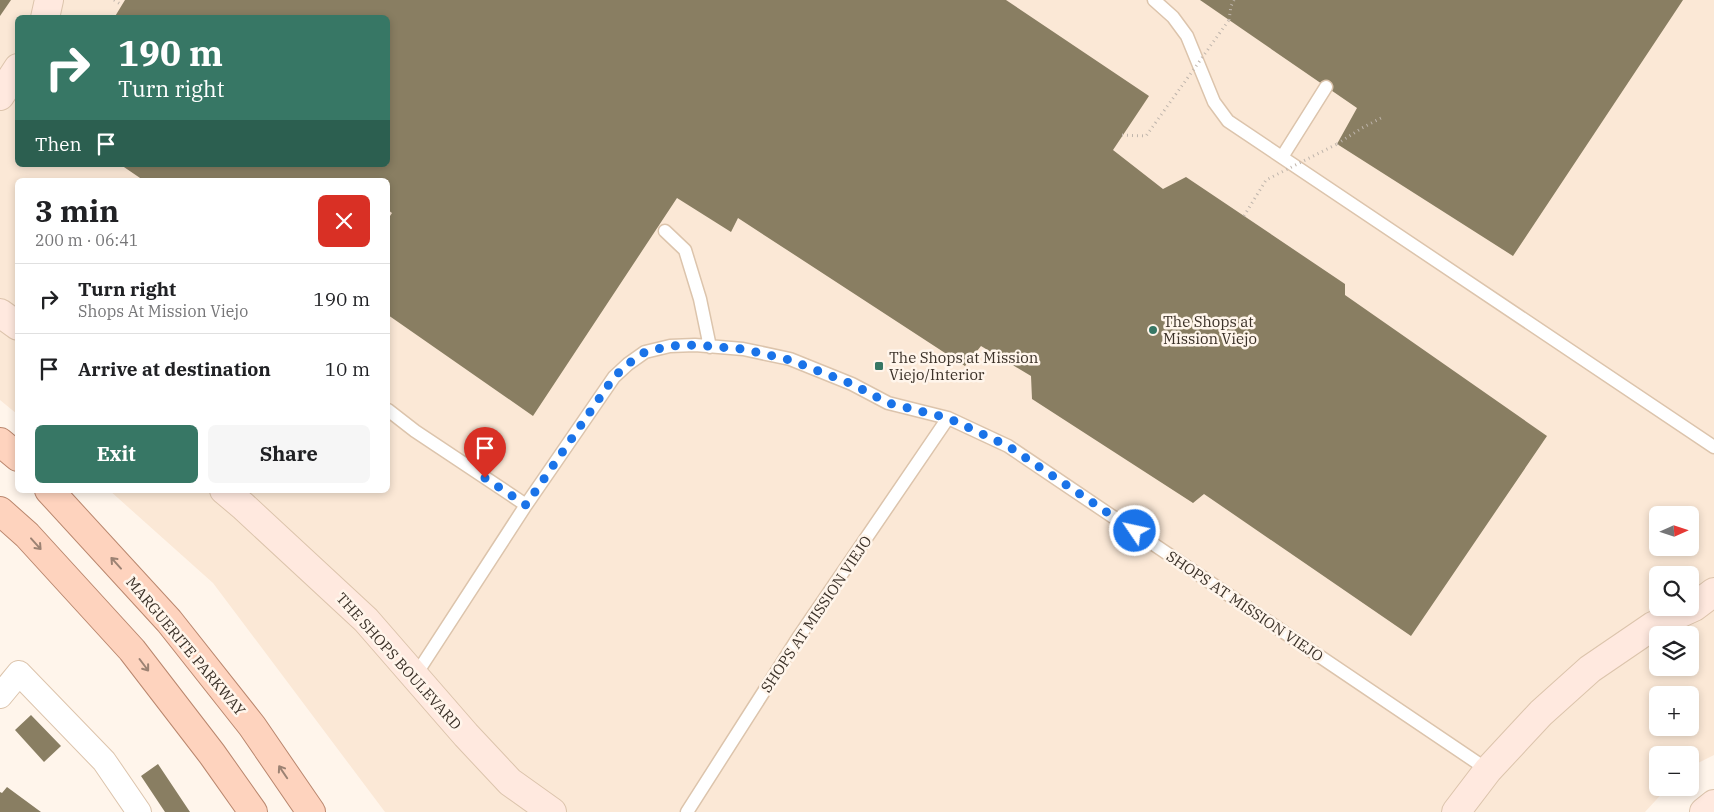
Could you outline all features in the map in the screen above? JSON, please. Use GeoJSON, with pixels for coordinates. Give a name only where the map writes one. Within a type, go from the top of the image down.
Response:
{"type":"FeatureCollection","features":[{"type":"Feature","properties":{"kind":"main road"},"geometry":{"type":"LineString","coordinates":[[0,442],[15,454]]}},
{"type":"Feature","properties":{"kind":"main road","name":"MARGUERITE PARKWAY"},"geometry":{"type":"LineString","coordinates":[[52,493],[169,621],[252,726],[311,812]]}},
{"type":"Feature","properties":{"kind":"main road"},"geometry":{"type":"LineString","coordinates":[[0,511],[27,535],[132,650],[212,754],[253,812]]}},
{"type":"Feature","properties":{"kind":"street"},"geometry":{"type":"LineString","coordinates":[[46,15],[49,0]]}},
{"type":"Feature","properties":{"kind":"street"},"geometry":{"type":"LineString","coordinates":[[0,96],[15,73]]}},
{"type":"Feature","properties":{"kind":"street"},"geometry":{"type":"LineString","coordinates":[[0,313],[15,324]]}},
{"type":"Feature","properties":{"kind":"street","name":"THE SHOPS BOULEVARD"},"geometry":{"type":"LineString","coordinates":[[228,493],[366,620],[466,735],[510,782],[552,812]]}},
{"type":"Feature","properties":{"kind":"street"},"geometry":{"type":"LineString","coordinates":[[1456,812],[1488,770],[1541,714],[1590,669],[1653,626],[1694,606],[1714,592]]}},
{"type":"Feature","properties":{"kind":"street"},"geometry":{"type":"LineString","coordinates":[[0,696],[19,673],[104,762],[139,812]]}},
{"type":"Feature","properties":{"kind":"street"},"geometry":{"type":"LineString","coordinates":[[1704,812],[1714,804]]}},
{"type":"Feature","properties":{"kind":"lane"},"geometry":{"type":"LineString","coordinates":[[1154,0],[1173,17],[1187,36],[1214,102],[1228,121],[1714,447]]}},
{"type":"Feature","properties":{"kind":"lane"},"geometry":{"type":"LineString","coordinates":[[1282,157],[1326,87]]}},
{"type":"Feature","properties":{"kind":"lane"},"geometry":{"type":"LineString","coordinates":[[665,231],[685,250],[700,299],[710,347]]}},
{"type":"Feature","properties":{"kind":"lane","name":"SHOPS AT MISSION VIEJO"},"geometry":{"type":"LineString","coordinates":[[415,676],[526,505],[614,377],[645,352],[670,346],[695,345],[743,349],[790,360],[852,384],[888,403],[948,418],[1008,446],[1488,770]]}},
{"type":"Feature","properties":{"kind":"lane"},"geometry":{"type":"LineString","coordinates":[[390,412],[415,431],[526,505]]}},
{"type":"Feature","properties":{"kind":"lane","name":"SHOPS AT MISSION VIEJO"},"geometry":{"type":"LineString","coordinates":[[688,812],[798,638],[948,418]]}},
{"type":"Feature","properties":{"kind":"path"},"geometry":{"type":"LineString","coordinates":[[114,0],[122,5]]}},
{"type":"Feature","properties":{"kind":"path"},"geometry":{"type":"LineString","coordinates":[[1122,136],[1146,136],[1229,20],[1234,0]]}},
{"type":"Feature","properties":{"kind":"path"},"geometry":{"type":"LineString","coordinates":[[1244,216],[1266,180],[1337,144],[1381,118]]}},
{"type":"Feature","properties":{"kind":"shaded area","name":"The Shops at Mission Viejo"},"geometry":{"type":"Polygon","coordinates":[[[0,0],[1714,0],[1714,755],[1699,762],[1699,746],[1649,746],[1649,796],[1660,796],[1645,812],[385,812],[213,583],[112,493],[390,493],[390,178],[15,178],[15,412],[0,400],[0,0]]]}},
{"type":"Feature","properties":{"kind":"building"},"geometry":{"type":"Polygon","coordinates":[[[0,0],[11,0],[0,16],[0,0]]]}},
{"type":"Feature","properties":{"kind":"building","name":"The Shops at Mission Viejo"},"geometry":{"type":"Polygon","coordinates":[[[125,0],[1006,0],[1149,96],[1113,150],[1163,189],[1186,177],[1345,284],[1345,295],[1547,436],[1411,636],[1204,494],[1193,503],[1032,399],[1031,376],[981,346],[965,366],[738,218],[731,232],[677,198],[533,416],[390,316],[390,216],[392,213],[390,212],[390,178],[140,178],[124,167],[390,167],[390,15],[116,15],[125,0]]]}},
{"type":"Feature","properties":{"kind":"building"},"geometry":{"type":"Polygon","coordinates":[[[1200,0],[1683,0],[1513,256],[1337,144],[1357,108],[1200,0]]]}},
{"type":"Feature","properties":{"kind":"building"},"geometry":{"type":"Polygon","coordinates":[[[31,715],[61,746],[44,762],[15,730],[31,715]]]}},
{"type":"Feature","properties":{"kind":"building"},"geometry":{"type":"Polygon","coordinates":[[[158,764],[190,812],[165,812],[141,776],[158,764]]]}},
{"type":"Feature","properties":{"kind":"building"},"geometry":{"type":"Polygon","coordinates":[[[7,787],[41,812],[0,812],[0,792],[2,793],[7,787]]]}},
{"type":"Feature","properties":{"kind":"place","name":"The Shops at Mission Viejo"},"geometry":{"type":"Point","coordinates":[1153,330]}},
{"type":"Feature","properties":{"kind":"place","name":"The Shops at Mission Viejo/Interior"},"geometry":{"type":"Point","coordinates":[879,366]}},
{"type":"Feature","properties":{"kind":"route"},"geometry":{"type":"LineString","coordinates":[[485,478],[526,505],[614,377],[645,352],[670,346],[695,345],[743,349],[790,360],[852,384],[888,403],[948,418],[1008,446],[1135,531]]}}]}
